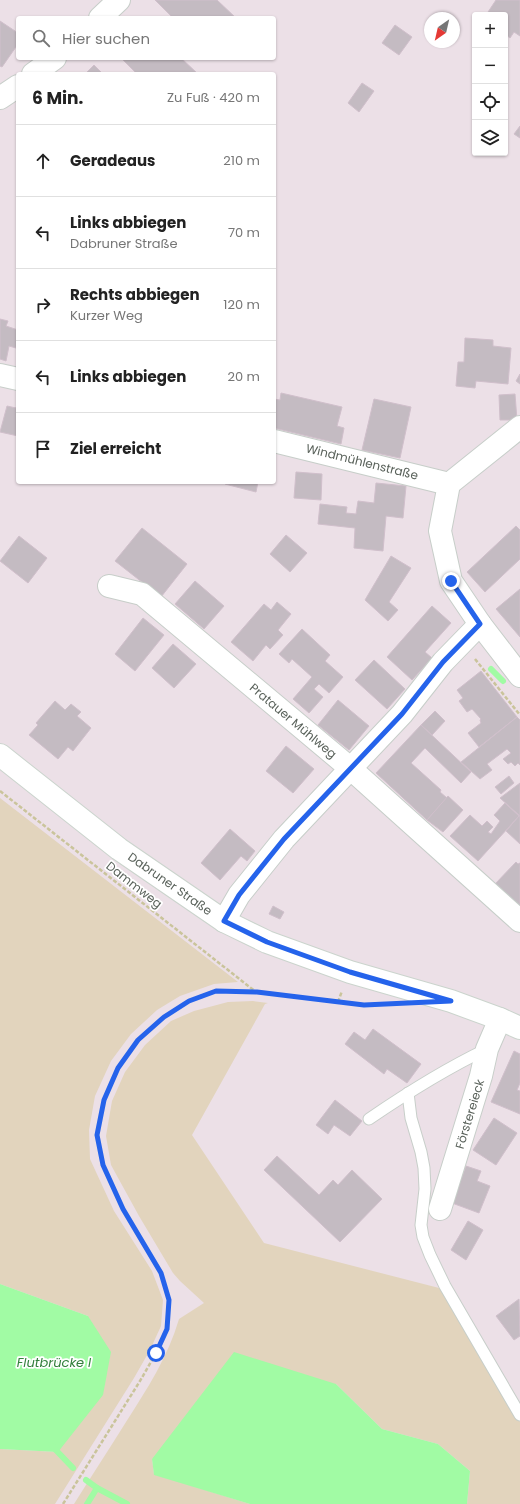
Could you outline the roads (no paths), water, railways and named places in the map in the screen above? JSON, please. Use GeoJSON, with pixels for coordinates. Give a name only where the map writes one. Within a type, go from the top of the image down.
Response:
{"type":"FeatureCollection","features":[{"type":"Feature","properties":{"kind":"street"},"geometry":{"type":"LineString","coordinates":[[102,16],[118,0]]}},
{"type":"Feature","properties":{"kind":"street"},"geometry":{"type":"LineString","coordinates":[[37,72],[52,60]]}},
{"type":"Feature","properties":{"kind":"street"},"geometry":{"type":"LineString","coordinates":[[0,375],[16,379]]}},
{"type":"Feature","properties":{"kind":"street"},"geometry":{"type":"LineString","coordinates":[[520,427],[449,484],[440,531],[451,581],[480,624],[520,676]]}},
{"type":"Feature","properties":{"kind":"street","name":"Windmühlenstraße"},"geometry":{"type":"LineString","coordinates":[[276,441],[449,484]]}},
{"type":"Feature","properties":{"kind":"street","name":"Pratauer Mühlweg"},"geometry":{"type":"LineString","coordinates":[[109,586],[142,594],[350,768],[520,921]]}},
{"type":"Feature","properties":{"kind":"street"},"geometry":{"type":"LineString","coordinates":[[224,921],[239,895],[284,839],[402,714],[443,662],[480,624]]}},
{"type":"Feature","properties":{"kind":"street","name":"Dabruner Straße"},"geometry":{"type":"LineString","coordinates":[[0,755],[119,849],[224,921],[267,942],[350,972],[451,1001],[520,1028]]}},
{"type":"Feature","properties":{"kind":"street","name":"Förstereieck"},"geometry":{"type":"LineString","coordinates":[[440,1209],[482,1076],[487,1049],[500,1019]]}},
{"type":"Feature","properties":{"kind":"lane"},"geometry":{"type":"LineString","coordinates":[[369,1119],[455,1064],[487,1049]]}},
{"type":"Feature","properties":{"kind":"lane"},"geometry":{"type":"LineString","coordinates":[[408,1093],[411,1118],[424,1168],[425,1189],[421,1225],[423,1237],[445,1286],[520,1415]]}},
{"type":"Feature","properties":{"kind":"water","name":"Flutbrücke I"},"geometry":{"type":"Polygon","coordinates":[[[0,1284],[88,1316],[111,1352],[103,1395],[58,1452],[0,1449],[0,1284]]]}},
{"type":"Feature","properties":{"kind":"water"},"geometry":{"type":"Polygon","coordinates":[[[234,1352],[336,1384],[382,1429],[438,1444],[470,1471],[467,1504],[250,1504],[154,1475],[152,1459],[234,1352]]]}},
{"type":"Feature","properties":{"kind":"waterway"},"geometry":{"type":"LineString","coordinates":[[491,669],[503,681]]}},
{"type":"Feature","properties":{"kind":"waterway"},"geometry":{"type":"LineString","coordinates":[[53,1447],[73,1468]]}},
{"type":"Feature","properties":{"kind":"waterway"},"geometry":{"type":"LineString","coordinates":[[86,1480],[97,1488],[127,1504]]}},
{"type":"Feature","properties":{"kind":"waterway"},"geometry":{"type":"LineString","coordinates":[[87,1504],[97,1488]]}}]}
